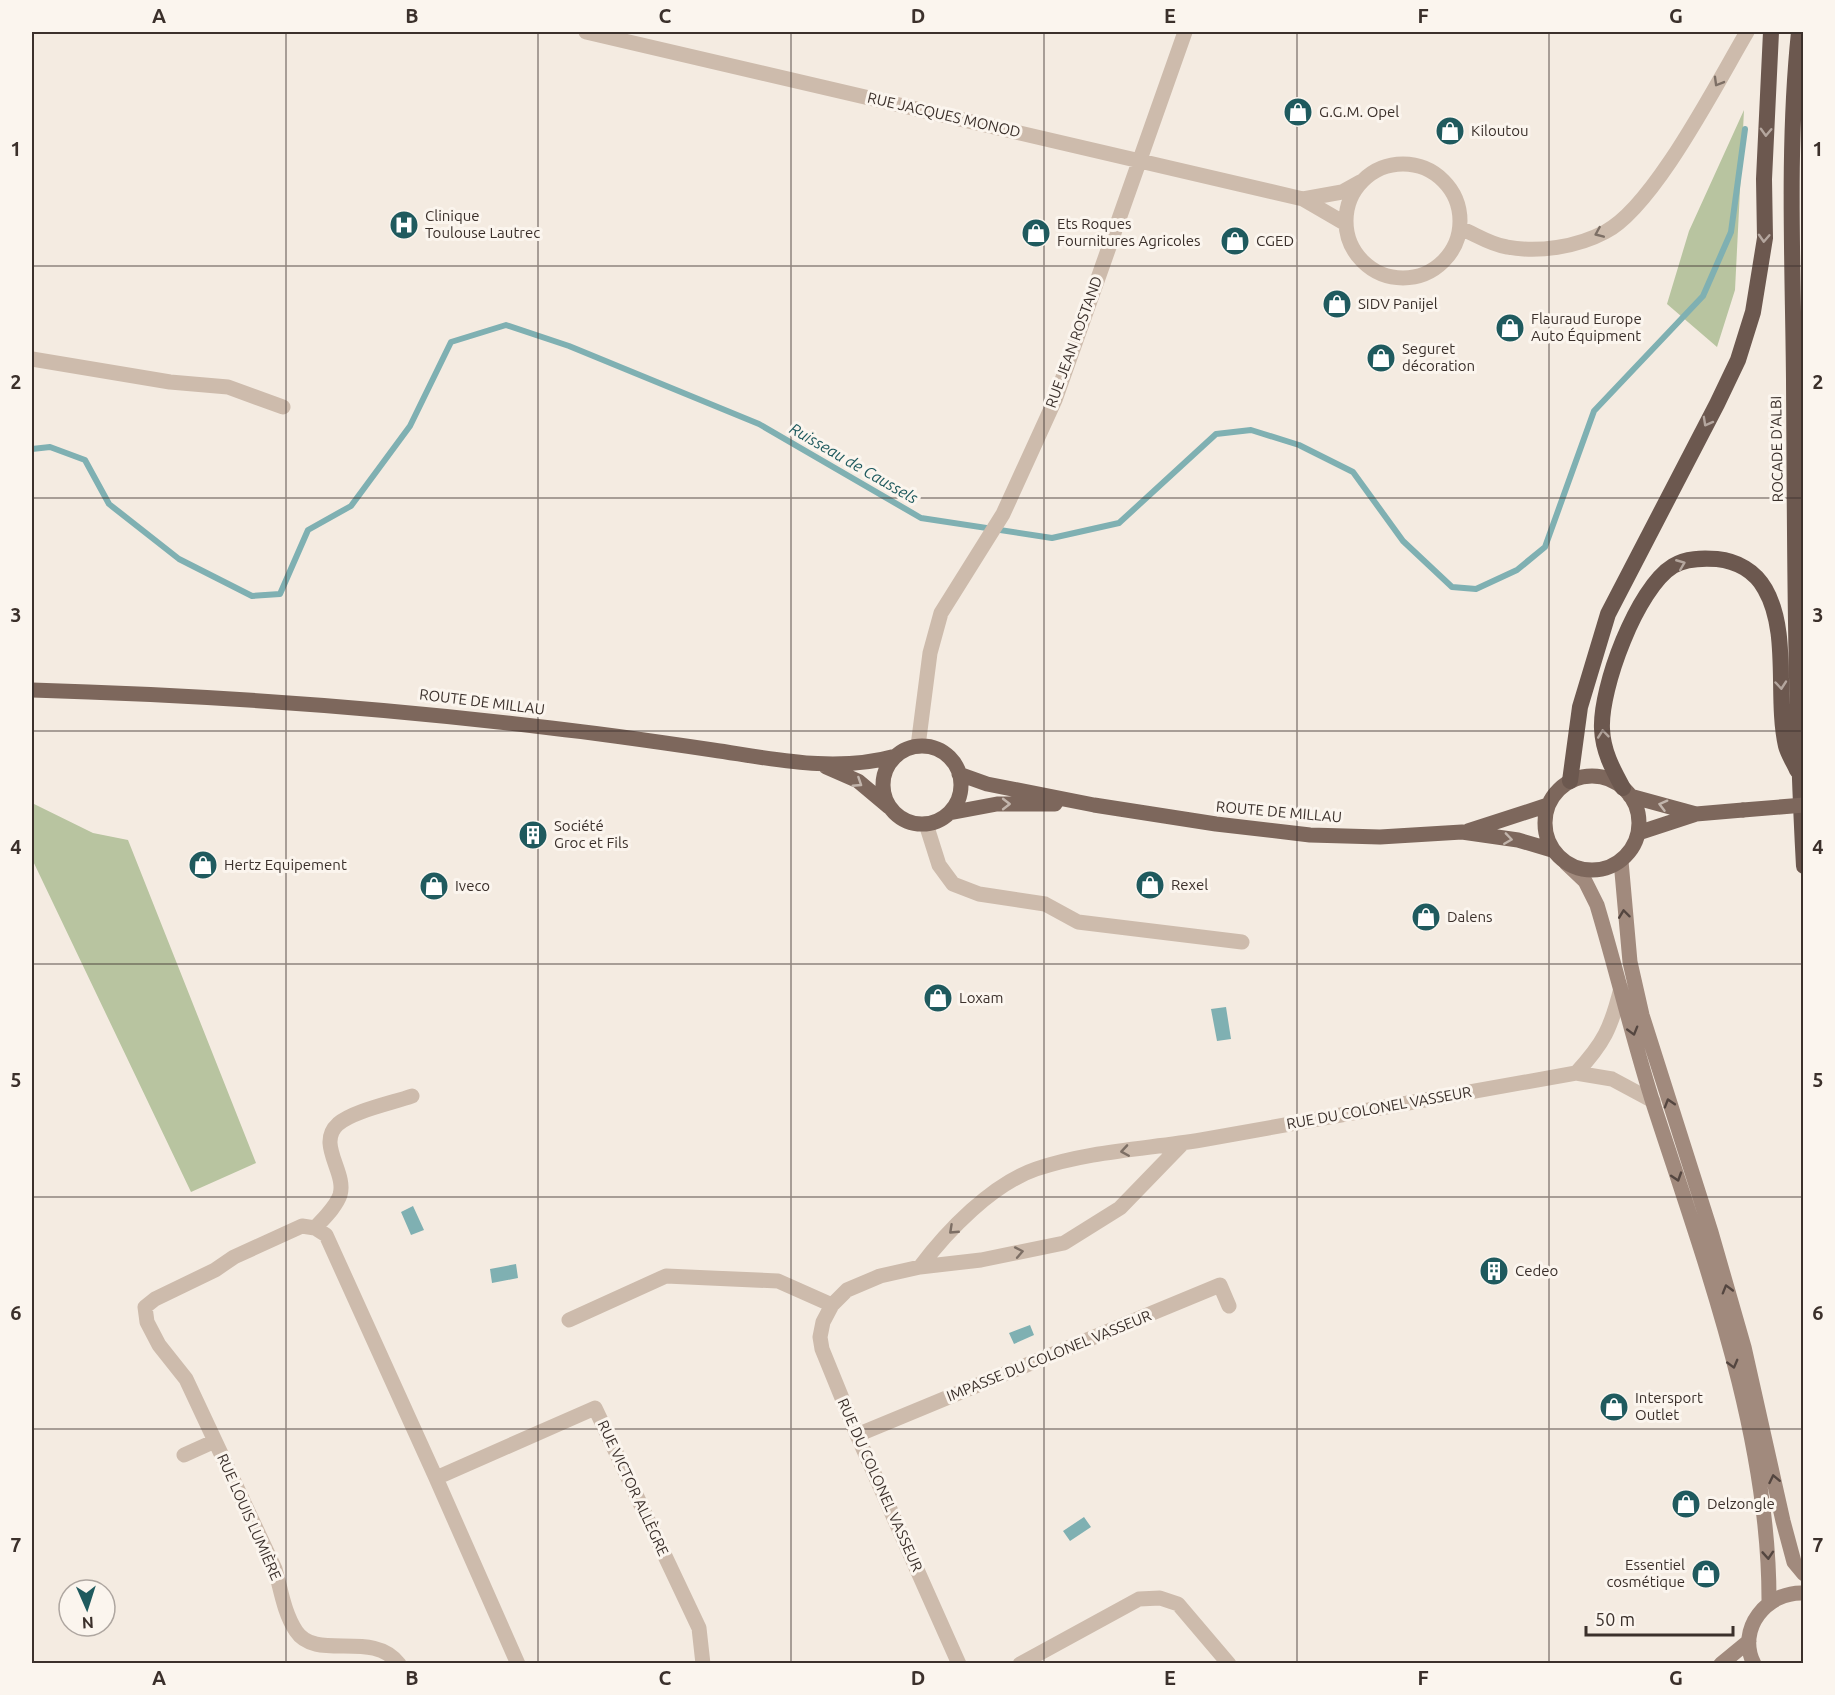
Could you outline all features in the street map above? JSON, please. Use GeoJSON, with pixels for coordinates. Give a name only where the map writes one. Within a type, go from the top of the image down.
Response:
{"type":"FeatureCollection","features":[{"type":"Feature","properties":{"kind":"highway"},"geometry":{"type":"LineString","coordinates":[[1570,781],[1580,707],[1608,614],[1722,395],[1738,360],[1753,312],[1765,238],[1765,159],[1771,32]]}},
{"type":"Feature","properties":{"kind":"highway","name":"ROCADE D'ALBI"},"geometry":{"type":"LineString","coordinates":[[1799,32],[1794,110],[1793,234],[1803,866]]}},
{"type":"Feature","properties":{"kind":"highway"},"geometry":{"type":"LineString","coordinates":[[1626,792],[1607,759],[1602,729],[1602,706],[1621,647],[1635,614],[1653,584],[1673,566],[1699,558],[1726,560],[1748,569],[1764,588],[1774,610],[1786,746],[1800,777]]}},
{"type":"Feature","properties":{"kind":"main road","name":"ROUTE DE MILLAU"},"geometry":{"type":"LineString","coordinates":[[32,679],[135,693]]}},
{"type":"Feature","properties":{"kind":"main road","name":"ROUTE DE MILLAU"},"geometry":{"type":"LineString","coordinates":[[32,690],[135,693],[416,712],[616,735],[823,766],[872,762],[896,756]]}},
{"type":"Feature","properties":{"kind":"main road"},"geometry":{"type":"LineString","coordinates":[[918,746],[934,748],[945,754],[959,774],[959,795],[949,813],[938,821],[926,824],[912,823],[899,817],[889,807],[884,794],[883,780],[887,767],[896,756],[918,746]]}},
{"type":"Feature","properties":{"kind":"main road","name":"ROUTE DE MILLAU"},"geometry":{"type":"LineString","coordinates":[[823,766],[858,781],[889,807]]}},
{"type":"Feature","properties":{"kind":"main road","name":"ROUTE DE MILLAU"},"geometry":{"type":"LineString","coordinates":[[959,774],[987,784],[1094,805],[1216,824],[1310,835],[1380,837],[1462,832],[1518,840],[1552,850]]}},
{"type":"Feature","properties":{"kind":"main road"},"geometry":{"type":"LineString","coordinates":[[1696,814],[1626,792],[1613,781],[1592,776],[1570,781],[1561,787],[1548,805],[1544,820],[1546,836],[1552,850],[1585,881],[1597,905],[1653,1101],[1707,1269],[1738,1383],[1764,1506],[1769,1603]]}},
{"type":"Feature","properties":{"kind":"main road"},"geometry":{"type":"LineString","coordinates":[[1566,863],[1588,871],[1600,870],[1621,861],[1632,848],[1638,833],[1639,820],[1626,792]]}},
{"type":"Feature","properties":{"kind":"main road","name":"ROUTE DE MILLAU"},"geometry":{"type":"LineString","coordinates":[[949,813],[997,804],[1094,805]]}},
{"type":"Feature","properties":{"kind":"main road","name":"ROUTE DE MILLAU"},"geometry":{"type":"LineString","coordinates":[[1462,832],[1548,805]]}},
{"type":"Feature","properties":{"kind":"main road"},"geometry":{"type":"LineString","coordinates":[[1638,833],[1696,814],[1803,805]]}},
{"type":"Feature","properties":{"kind":"main road"},"geometry":{"type":"LineString","coordinates":[[1621,861],[1630,962],[1642,1015],[1711,1232],[1746,1358],[1794,1562],[1803,1574]]}},
{"type":"Feature","properties":{"kind":"main road"},"geometry":{"type":"LineString","coordinates":[[1754,1664],[1749,1641],[1758,1613],[1781,1596],[1803,1593]]}},
{"type":"Feature","properties":{"kind":"main road"},"geometry":{"type":"LineString","coordinates":[[1721,1664],[1749,1641]]}},
{"type":"Feature","properties":{"kind":"street","name":"RUE JACQUES MONOD"},"geometry":{"type":"LineString","coordinates":[[586,32],[1303,198]]}},
{"type":"Feature","properties":{"kind":"street","name":"RUE JEAN ROSTAND"},"geometry":{"type":"LineString","coordinates":[[918,746],[927,669],[941,613],[1003,514],[1055,400],[1185,32]]}},
{"type":"Feature","properties":{"kind":"street"},"geometry":{"type":"LineString","coordinates":[[1460,228],[1505,247],[1533,249],[1568,245],[1606,232],[1644,198],[1702,110],[1747,32]]}},
{"type":"Feature","properties":{"kind":"street"},"geometry":{"type":"LineString","coordinates":[[1303,198],[1342,192],[1373,173],[1394,165],[1405,164],[1426,168],[1441,178],[1455,195],[1461,217],[1455,246],[1444,261],[1427,273],[1406,278],[1384,275],[1365,263],[1352,246],[1346,224],[1348,205],[1364,180]]}},
{"type":"Feature","properties":{"kind":"street"},"geometry":{"type":"LineString","coordinates":[[1303,198],[1346,224]]}},
{"type":"Feature","properties":{"kind":"street"},"geometry":{"type":"LineString","coordinates":[[32,359],[170,382],[228,387],[283,407]]}},
{"type":"Feature","properties":{"kind":"street"},"geometry":{"type":"LineString","coordinates":[[926,824],[939,865],[953,884],[979,894],[1045,904],[1078,922],[1242,942]]}},
{"type":"Feature","properties":{"kind":"street"},"geometry":{"type":"LineString","coordinates":[[1576,1073],[1600,1047],[1613,1021],[1621,988]]}},
{"type":"Feature","properties":{"kind":"street","name":"RUE DU COLONEL VASSEUR"},"geometry":{"type":"LineString","coordinates":[[920,1267],[935,1247],[997,1189],[1035,1169],[1082,1157],[1183,1143],[1576,1073],[1612,1079],[1653,1101]]}},
{"type":"Feature","properties":{"kind":"street"},"geometry":{"type":"LineString","coordinates":[[412,1096],[338,1124],[330,1135],[330,1148],[340,1183],[340,1195],[315,1228],[326,1235],[333,1246],[518,1664]]}},
{"type":"Feature","properties":{"kind":"street","name":"RUE DU COLONEL VASSEUR"},"geometry":{"type":"LineString","coordinates":[[959,1664],[857,1435],[822,1349],[820,1337],[823,1322],[832,1305],[847,1290],[880,1276],[920,1267],[981,1260],[1064,1243],[1120,1208],[1183,1143]]}},
{"type":"Feature","properties":{"kind":"street","name":"RUE LOUIS LUMIÈRE"},"geometry":{"type":"LineString","coordinates":[[315,1228],[302,1226],[234,1257],[215,1270],[154,1299],[145,1307],[147,1322],[159,1345],[186,1379],[275,1569],[282,1599],[297,1633],[313,1644],[373,1647],[391,1654],[399,1664]]}},
{"type":"Feature","properties":{"kind":"street"},"geometry":{"type":"LineString","coordinates":[[569,1320],[666,1276],[778,1281],[832,1305]]}},
{"type":"Feature","properties":{"kind":"street","name":"IMPASSE DU COLONEL VASSEUR"},"geometry":{"type":"LineString","coordinates":[[857,1435],[1220,1285],[1229,1305]]}},
{"type":"Feature","properties":{"kind":"street","name":"RUE VICTOR ALLÈGRE"},"geometry":{"type":"LineString","coordinates":[[436,1478],[595,1408],[699,1628],[703,1664]]}},
{"type":"Feature","properties":{"kind":"street"},"geometry":{"type":"LineString","coordinates":[[184,1455],[215,1440]]}},
{"type":"Feature","properties":{"kind":"street"},"geometry":{"type":"LineString","coordinates":[[1020,1664],[1139,1599],[1160,1598],[1178,1604],[1229,1664]]}},
{"type":"Feature","properties":{"kind":"green space"},"geometry":{"type":"Polygon","coordinates":[[[1744,110],[1735,290],[1717,347],[1667,304],[1689,231],[1744,110]]]}},
{"type":"Feature","properties":{"kind":"green space"},"geometry":{"type":"Polygon","coordinates":[[[32,803],[93,833],[128,840],[256,1163],[191,1192],[32,859],[32,803]]]}},
{"type":"Feature","properties":{"kind":"water"},"geometry":{"type":"Polygon","coordinates":[[[1226,1007],[1231,1039],[1217,1041],[1211,1009],[1226,1007]]]}},
{"type":"Feature","properties":{"kind":"water"},"geometry":{"type":"Polygon","coordinates":[[[413,1206],[424,1230],[411,1235],[401,1212],[413,1206]]]}},
{"type":"Feature","properties":{"kind":"water"},"geometry":{"type":"Polygon","coordinates":[[[516,1264],[518,1278],[492,1283],[490,1269],[516,1264]]]}},
{"type":"Feature","properties":{"kind":"water"},"geometry":{"type":"Polygon","coordinates":[[[1030,1325],[1034,1335],[1014,1344],[1009,1333],[1030,1325]]]}},
{"type":"Feature","properties":{"kind":"water"},"geometry":{"type":"Polygon","coordinates":[[[1084,1517],[1091,1527],[1070,1541],[1063,1531],[1084,1517]]]}},
{"type":"Feature","properties":{"kind":"waterway","name":"Ruisseau de Caussels"},"geometry":{"type":"LineString","coordinates":[[32,449],[50,447],[85,460],[109,504],[179,559],[252,596],[280,594],[308,530],[351,506],[410,426],[451,342],[506,325],[569,346],[759,424],[921,518],[1052,538],[1119,523],[1216,434],[1251,430],[1299,445],[1353,472],[1403,541],[1452,587],[1476,589],[1517,570],[1545,547],[1594,411],[1703,296],[1731,232],[1745,129]]}},
{"type":"Feature","properties":{"kind":"place","name":"G.G.M. Opel"},"geometry":{"type":"Point","coordinates":[1298,112]}},
{"type":"Feature","properties":{"kind":"place","name":"Kiloutou"},"geometry":{"type":"Point","coordinates":[1450,131]}},
{"type":"Feature","properties":{"kind":"place","name":"Clinique Toulouse Lautrec"},"geometry":{"type":"Point","coordinates":[404,225]}},
{"type":"Feature","properties":{"kind":"place","name":"Ets Roques Fournitures Agricoles"},"geometry":{"type":"Point","coordinates":[1036,233]}},
{"type":"Feature","properties":{"kind":"place","name":"CGED"},"geometry":{"type":"Point","coordinates":[1235,241]}},
{"type":"Feature","properties":{"kind":"place","name":"SIDV Panijel"},"geometry":{"type":"Point","coordinates":[1337,304]}},
{"type":"Feature","properties":{"kind":"place","name":"Flauraud Europe Auto Équipment"},"geometry":{"type":"Point","coordinates":[1510,328]}},
{"type":"Feature","properties":{"kind":"place","name":"Seguret décoration"},"geometry":{"type":"Point","coordinates":[1381,358]}},
{"type":"Feature","properties":{"kind":"place","name":"Société Groc et Fils"},"geometry":{"type":"Point","coordinates":[533,835]}},
{"type":"Feature","properties":{"kind":"place","name":"Hertz Equipement"},"geometry":{"type":"Point","coordinates":[203,865]}},
{"type":"Feature","properties":{"kind":"place","name":"Rexel"},"geometry":{"type":"Point","coordinates":[1150,885]}},
{"type":"Feature","properties":{"kind":"place","name":"Iveco"},"geometry":{"type":"Point","coordinates":[434,886]}},
{"type":"Feature","properties":{"kind":"place","name":"Dalens"},"geometry":{"type":"Point","coordinates":[1426,917]}},
{"type":"Feature","properties":{"kind":"place","name":"Loxam"},"geometry":{"type":"Point","coordinates":[938,998]}},
{"type":"Feature","properties":{"kind":"place","name":"Cedeo"},"geometry":{"type":"Point","coordinates":[1494,1271]}},
{"type":"Feature","properties":{"kind":"place","name":"Intersport Outlet"},"geometry":{"type":"Point","coordinates":[1614,1407]}},
{"type":"Feature","properties":{"kind":"place","name":"Delzongle"},"geometry":{"type":"Point","coordinates":[1686,1504]}},
{"type":"Feature","properties":{"kind":"place","name":"Essentiel cosmétique"},"geometry":{"type":"Point","coordinates":[1706,1574]}}]}
